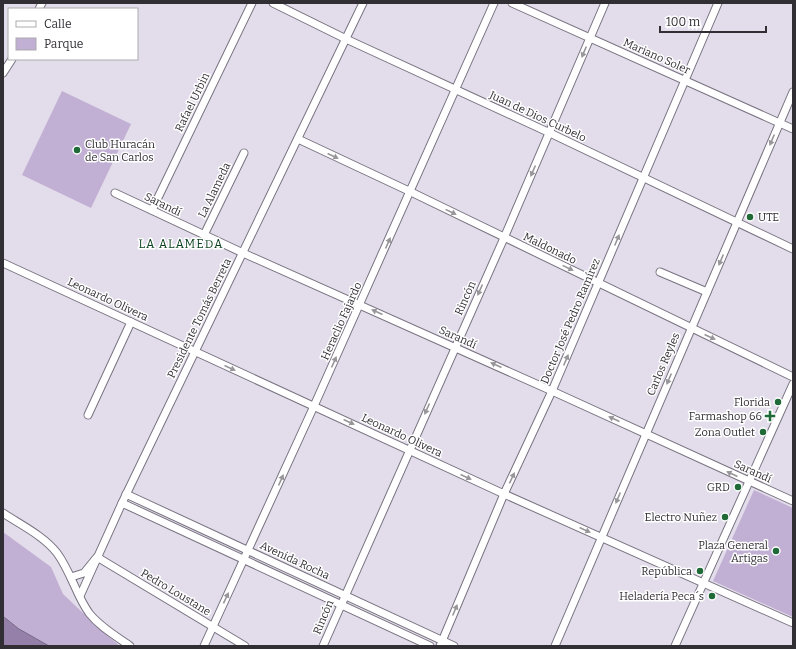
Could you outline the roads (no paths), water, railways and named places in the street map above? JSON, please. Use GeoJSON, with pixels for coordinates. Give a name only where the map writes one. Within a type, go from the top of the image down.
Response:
{"type":"FeatureCollection","features":[{"type":"Feature","properties":{"kind":"street","name":"Rafael Urbin"},"geometry":{"type":"LineString","coordinates":[[152,210],[252,3]]}},
{"type":"Feature","properties":{"kind":"street","name":"Juan de Dios Curbelo"},"geometry":{"type":"LineString","coordinates":[[273,3],[346,39],[550,133],[793,249]]}},
{"type":"Feature","properties":{"kind":"street","name":"Presidente Tomás Berreta"},"geometry":{"type":"LineString","coordinates":[[80,596],[126,494],[363,3]]}},
{"type":"Feature","properties":{"kind":"street","name":"Heraclio Fajardo"},"geometry":{"type":"LineString","coordinates":[[204,646],[411,192],[494,3]]}},
{"type":"Feature","properties":{"kind":"street","name":"Mariano Soler"},"geometry":{"type":"LineString","coordinates":[[512,3],[793,129]]}},
{"type":"Feature","properties":{"kind":"street","name":"Rincón"},"geometry":{"type":"LineString","coordinates":[[323,646],[504,238],[605,3]]}},
{"type":"Feature","properties":{"kind":"street","name":"Doctor José Pedro Ramírez"},"geometry":{"type":"LineString","coordinates":[[441,643],[504,494],[552,391],[718,3]]}},
{"type":"Feature","properties":{"kind":"street"},"geometry":{"type":"LineString","coordinates":[[3,73],[11,60]]}},
{"type":"Feature","properties":{"kind":"street","name":"Carlos Reyles"},"geometry":{"type":"LineString","coordinates":[[555,646],[793,92]]}},
{"type":"Feature","properties":{"kind":"street","name":"Maldonado"},"geometry":{"type":"LineString","coordinates":[[298,139],[793,377]]}},
{"type":"Feature","properties":{"kind":"street","name":"La Alameda"},"geometry":{"type":"LineString","coordinates":[[204,235],[244,154]]}},
{"type":"Feature","properties":{"kind":"street","name":"Sarandí"},"geometry":{"type":"LineString","coordinates":[[115,193],[243,253],[455,347],[793,502]]}},
{"type":"Feature","properties":{"kind":"street","name":"Leonardo Olivera"},"geometry":{"type":"LineString","coordinates":[[3,263],[504,494],[793,623]]}},
{"type":"Feature","properties":{"kind":"street"},"geometry":{"type":"LineString","coordinates":[[660,272],[707,292]]}},
{"type":"Feature","properties":{"kind":"street"},"geometry":{"type":"LineString","coordinates":[[88,415],[131,322]]}},
{"type":"Feature","properties":{"kind":"street"},"geometry":{"type":"LineString","coordinates":[[674,646],[704,583],[793,384]]}},
{"type":"Feature","properties":{"kind":"street","name":"Avenida Rocha"},"geometry":{"type":"LineString","coordinates":[[126,494],[345,596],[441,643],[454,646]]}},
{"type":"Feature","properties":{"kind":"street","name":"Avenida Rocha"},"geometry":{"type":"LineString","coordinates":[[122,503],[430,646]]}},
{"type":"Feature","properties":{"kind":"street"},"geometry":{"type":"LineString","coordinates":[[3,513],[44,540],[57,553],[90,613],[102,626],[130,646]]}},
{"type":"Feature","properties":{"kind":"street","name":"Presidente Tomás Berreta"},"geometry":{"type":"LineString","coordinates":[[69,573],[81,575],[97,557]]}},
{"type":"Feature","properties":{"kind":"street","name":"Pedro Loustane"},"geometry":{"type":"LineString","coordinates":[[97,557],[245,646]]}},
{"type":"Feature","properties":{"kind":"place","name":"Club Huracán de San Carlos"},"geometry":{"type":"Point","coordinates":[77,150]}},
{"type":"Feature","properties":{"kind":"place","name":"UTE"},"geometry":{"type":"Point","coordinates":[750,217]}},
{"type":"Feature","properties":{"kind":"place","name":"Florida"},"geometry":{"type":"Point","coordinates":[778,402]}},
{"type":"Feature","properties":{"kind":"place","name":"Farmashop 66"},"geometry":{"type":"Point","coordinates":[770,416]}},
{"type":"Feature","properties":{"kind":"place","name":"Zona Outlet"},"geometry":{"type":"Point","coordinates":[763,432]}},
{"type":"Feature","properties":{"kind":"place","name":"GRD"},"geometry":{"type":"Point","coordinates":[738,487]}},
{"type":"Feature","properties":{"kind":"place","name":"Electro Nuñez"},"geometry":{"type":"Point","coordinates":[725,517]}},
{"type":"Feature","properties":{"kind":"place","name":"Plaza General Artigas"},"geometry":{"type":"Point","coordinates":[776,551]}},
{"type":"Feature","properties":{"kind":"place","name":"República"},"geometry":{"type":"Point","coordinates":[700,571]}},
{"type":"Feature","properties":{"kind":"place","name":"Heladería Peca´s"},"geometry":{"type":"Point","coordinates":[712,596]}},
{"type":"Feature","properties":{"kind":"district","name":"LA ALAMEDA"},"geometry":{"type":"Point","coordinates":[181,244]}}]}
